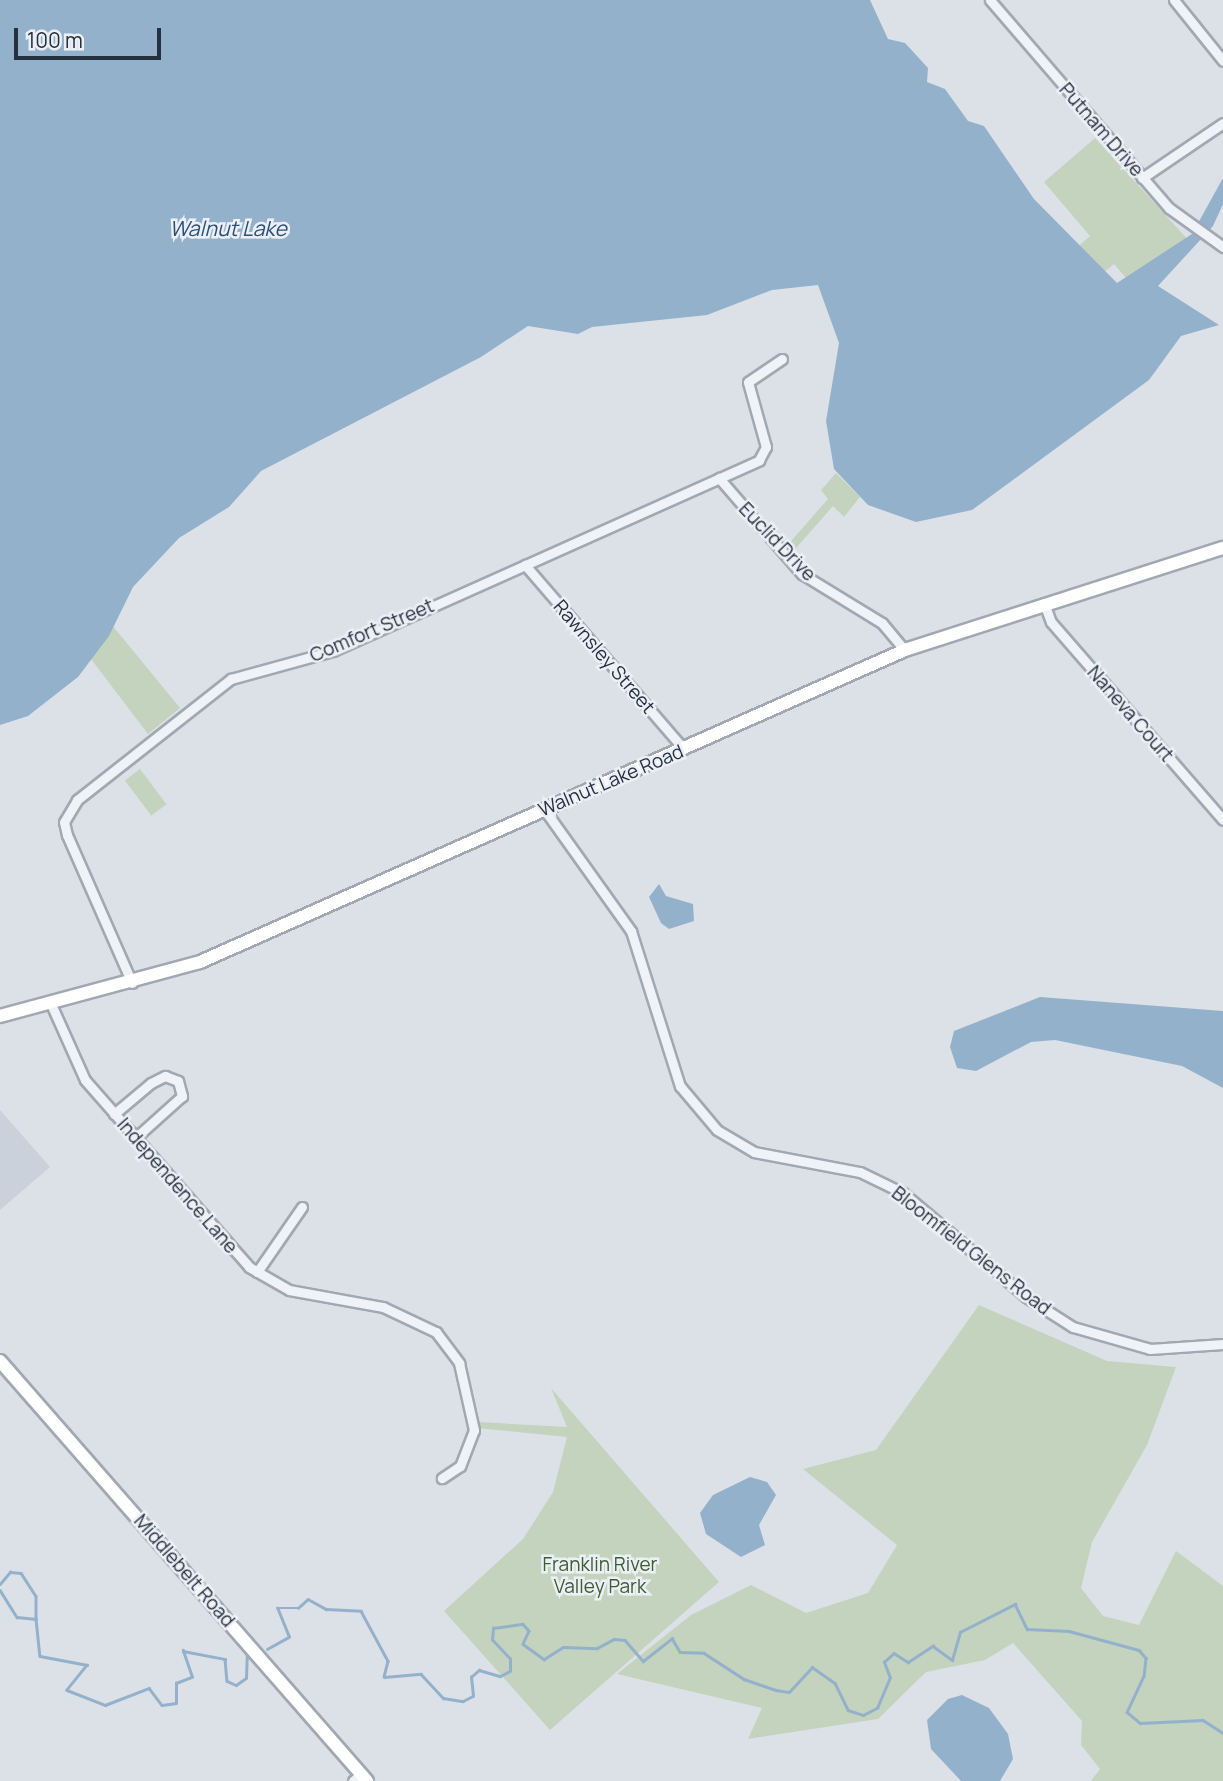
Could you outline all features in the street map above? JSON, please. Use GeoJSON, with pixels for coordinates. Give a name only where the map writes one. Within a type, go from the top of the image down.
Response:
{"type":"FeatureCollection","features":[{"type":"Feature","properties":{"kind":"street","name":"Putnam Drive"},"geometry":{"type":"LineString","coordinates":[[990,0],[1142,177],[1187,224],[1223,247]]}},
{"type":"Feature","properties":{"kind":"street"},"geometry":{"type":"LineString","coordinates":[[1174,0],[1223,61]]}},
{"type":"Feature","properties":{"kind":"street"},"geometry":{"type":"LineString","coordinates":[[1142,177],[1223,123]]}},
{"type":"Feature","properties":{"kind":"street","name":"Comfort Street"},"geometry":{"type":"LineString","coordinates":[[132,983],[67,835],[64,822],[77,800],[231,679],[333,651],[719,478],[764,454],[748,382],[782,359]]}},
{"type":"Feature","properties":{"kind":"street","name":"Euclid Drive"},"geometry":{"type":"LineString","coordinates":[[719,478],[802,574],[882,623],[905,650]]}},
{"type":"Feature","properties":{"kind":"street","name":"Walnut Lake Road"},"geometry":{"type":"LineString","coordinates":[[0,1016],[132,983],[273,932],[905,650],[1044,603],[1223,548]]}},
{"type":"Feature","properties":{"kind":"street","name":"Rawnsley Street"},"geometry":{"type":"LineString","coordinates":[[524,565],[684,749]]}},
{"type":"Feature","properties":{"kind":"street","name":"Naneva Court"},"geometry":{"type":"LineString","coordinates":[[1044,603],[1051,622],[1223,820]]}},
{"type":"Feature","properties":{"kind":"street","name":"Bloomfield Glens Road"},"geometry":{"type":"LineString","coordinates":[[544,809],[631,931],[656,1027],[680,1086],[717,1130],[754,1152],[860,1172],[903,1193],[1026,1297],[1073,1327],[1150,1349],[1223,1344]]}},
{"type":"Feature","properties":{"kind":"street","name":"Independence Lane"},"geometry":{"type":"LineString","coordinates":[[51,1004],[85,1080],[201,1221],[257,1272],[289,1290],[383,1307],[436,1332],[459,1363],[474,1430],[460,1466],[442,1478]]}},
{"type":"Feature","properties":{"kind":"street"},"geometry":{"type":"LineString","coordinates":[[114,1114],[151,1083],[165,1076],[178,1081],[182,1096],[134,1139]]}},
{"type":"Feature","properties":{"kind":"street"},"geometry":{"type":"LineString","coordinates":[[257,1272],[302,1207]]}},
{"type":"Feature","properties":{"kind":"street","name":"Middlebelt Road"},"geometry":{"type":"LineString","coordinates":[[0,1361],[360,1779]]}},
{"type":"Feature","properties":{"kind":"shaded area"},"geometry":{"type":"Polygon","coordinates":[[[0,1110],[50,1167],[0,1210],[0,1110]]]}},
{"type":"Feature","properties":{"kind":"green space"},"geometry":{"type":"Polygon","coordinates":[[[1095,138],[1191,243],[1146,301],[1114,264],[1080,293],[1057,265],[1090,236],[1044,182],[1095,138]]]}},
{"type":"Feature","properties":{"kind":"green space"},"geometry":{"type":"Polygon","coordinates":[[[836,473],[860,497],[844,517],[833,506],[790,555],[784,549],[828,499],[821,490],[836,473]]]}},
{"type":"Feature","properties":{"kind":"green space"},"geometry":{"type":"Polygon","coordinates":[[[112,625],[180,708],[148,734],[91,659],[112,625]]]}},
{"type":"Feature","properties":{"kind":"green space"},"geometry":{"type":"Polygon","coordinates":[[[140,769],[166,804],[151,816],[125,780],[140,769]]]}},
{"type":"Feature","properties":{"kind":"green space"},"geometry":{"type":"Polygon","coordinates":[[[979,1305],[1107,1361],[1176,1367],[1147,1445],[1092,1542],[1081,1588],[1103,1616],[1139,1625],[1176,1551],[1223,1586],[1223,1781],[1091,1781],[1100,1769],[1081,1745],[1082,1721],[1013,1643],[985,1660],[926,1672],[878,1719],[748,1739],[762,1708],[617,1674],[691,1615],[751,1585],[806,1613],[868,1593],[897,1545],[803,1469],[876,1450],[979,1305]]]}},
{"type":"Feature","properties":{"kind":"green space","name":"Franklin River Valley Park"},"geometry":{"type":"Polygon","coordinates":[[[551,1388],[719,1582],[550,1730],[444,1611],[523,1539],[553,1492],[567,1437],[477,1428],[478,1422],[567,1427],[551,1388]]]}},
{"type":"Feature","properties":{"kind":"water","name":"Walnut Lake"},"geometry":{"type":"Polygon","coordinates":[[[0,0],[870,0],[888,39],[905,43],[928,68],[927,82],[945,89],[968,121],[984,126],[1034,199],[1117,283],[1192,234],[1223,178],[1223,204],[1213,226],[1158,286],[1219,325],[1181,336],[1149,380],[972,510],[916,522],[868,505],[834,469],[826,421],[839,343],[818,285],[772,290],[707,315],[592,327],[578,334],[528,326],[481,357],[261,471],[229,507],[179,538],[133,587],[109,636],[78,677],[28,716],[0,725],[0,0]]]}},
{"type":"Feature","properties":{"kind":"water"},"geometry":{"type":"Polygon","coordinates":[[[659,884],[666,896],[693,904],[694,921],[669,929],[661,923],[649,897],[659,884]]]}},
{"type":"Feature","properties":{"kind":"water"},"geometry":{"type":"Polygon","coordinates":[[[1040,997],[1223,1011],[1223,1088],[1182,1066],[1055,1040],[1031,1042],[976,1071],[957,1068],[950,1047],[954,1031],[1040,997]]]}},
{"type":"Feature","properties":{"kind":"water"},"geometry":{"type":"Polygon","coordinates":[[[750,1477],[767,1482],[776,1495],[759,1525],[765,1545],[741,1557],[706,1534],[700,1513],[713,1495],[750,1477]]]}},
{"type":"Feature","properties":{"kind":"water"},"geometry":{"type":"Polygon","coordinates":[[[962,1695],[989,1708],[1008,1734],[1013,1759],[1000,1781],[961,1781],[931,1749],[927,1720],[948,1699],[962,1695]]]}},
{"type":"Feature","properties":{"kind":"waterway"},"geometry":{"type":"LineString","coordinates":[[0,1584],[10,1572],[21,1573],[36,1596],[36,1618]]}},
{"type":"Feature","properties":{"kind":"waterway"},"geometry":{"type":"LineString","coordinates":[[0,1590],[17,1617],[36,1619],[40,1656],[87,1665],[67,1690],[105,1705],[149,1688],[162,1705],[176,1703],[176,1683],[192,1677],[183,1651],[225,1659],[227,1681],[236,1685],[246,1678],[247,1654]]}},
{"type":"Feature","properties":{"kind":"waterway"},"geometry":{"type":"LineString","coordinates":[[267,1649],[289,1637],[277,1608],[298,1608],[308,1599],[326,1609],[361,1611],[388,1661],[384,1677],[421,1674],[443,1698],[463,1701],[473,1696],[471,1677],[479,1670],[500,1676],[510,1671],[510,1659],[492,1640],[493,1628],[523,1624],[529,1631],[523,1644],[544,1659],[563,1647],[597,1648],[614,1639],[625,1640],[643,1661],[672,1638],[680,1652],[704,1653],[744,1679],[776,1690],[789,1692],[812,1667],[835,1683],[848,1710],[863,1715],[877,1708],[890,1678],[884,1662],[894,1653],[908,1662],[933,1646],[952,1660],[960,1632],[1015,1604],[1027,1629],[1069,1631],[1139,1650],[1146,1658],[1144,1676],[1127,1712],[1140,1723],[1203,1720],[1223,1733]]}}]}
